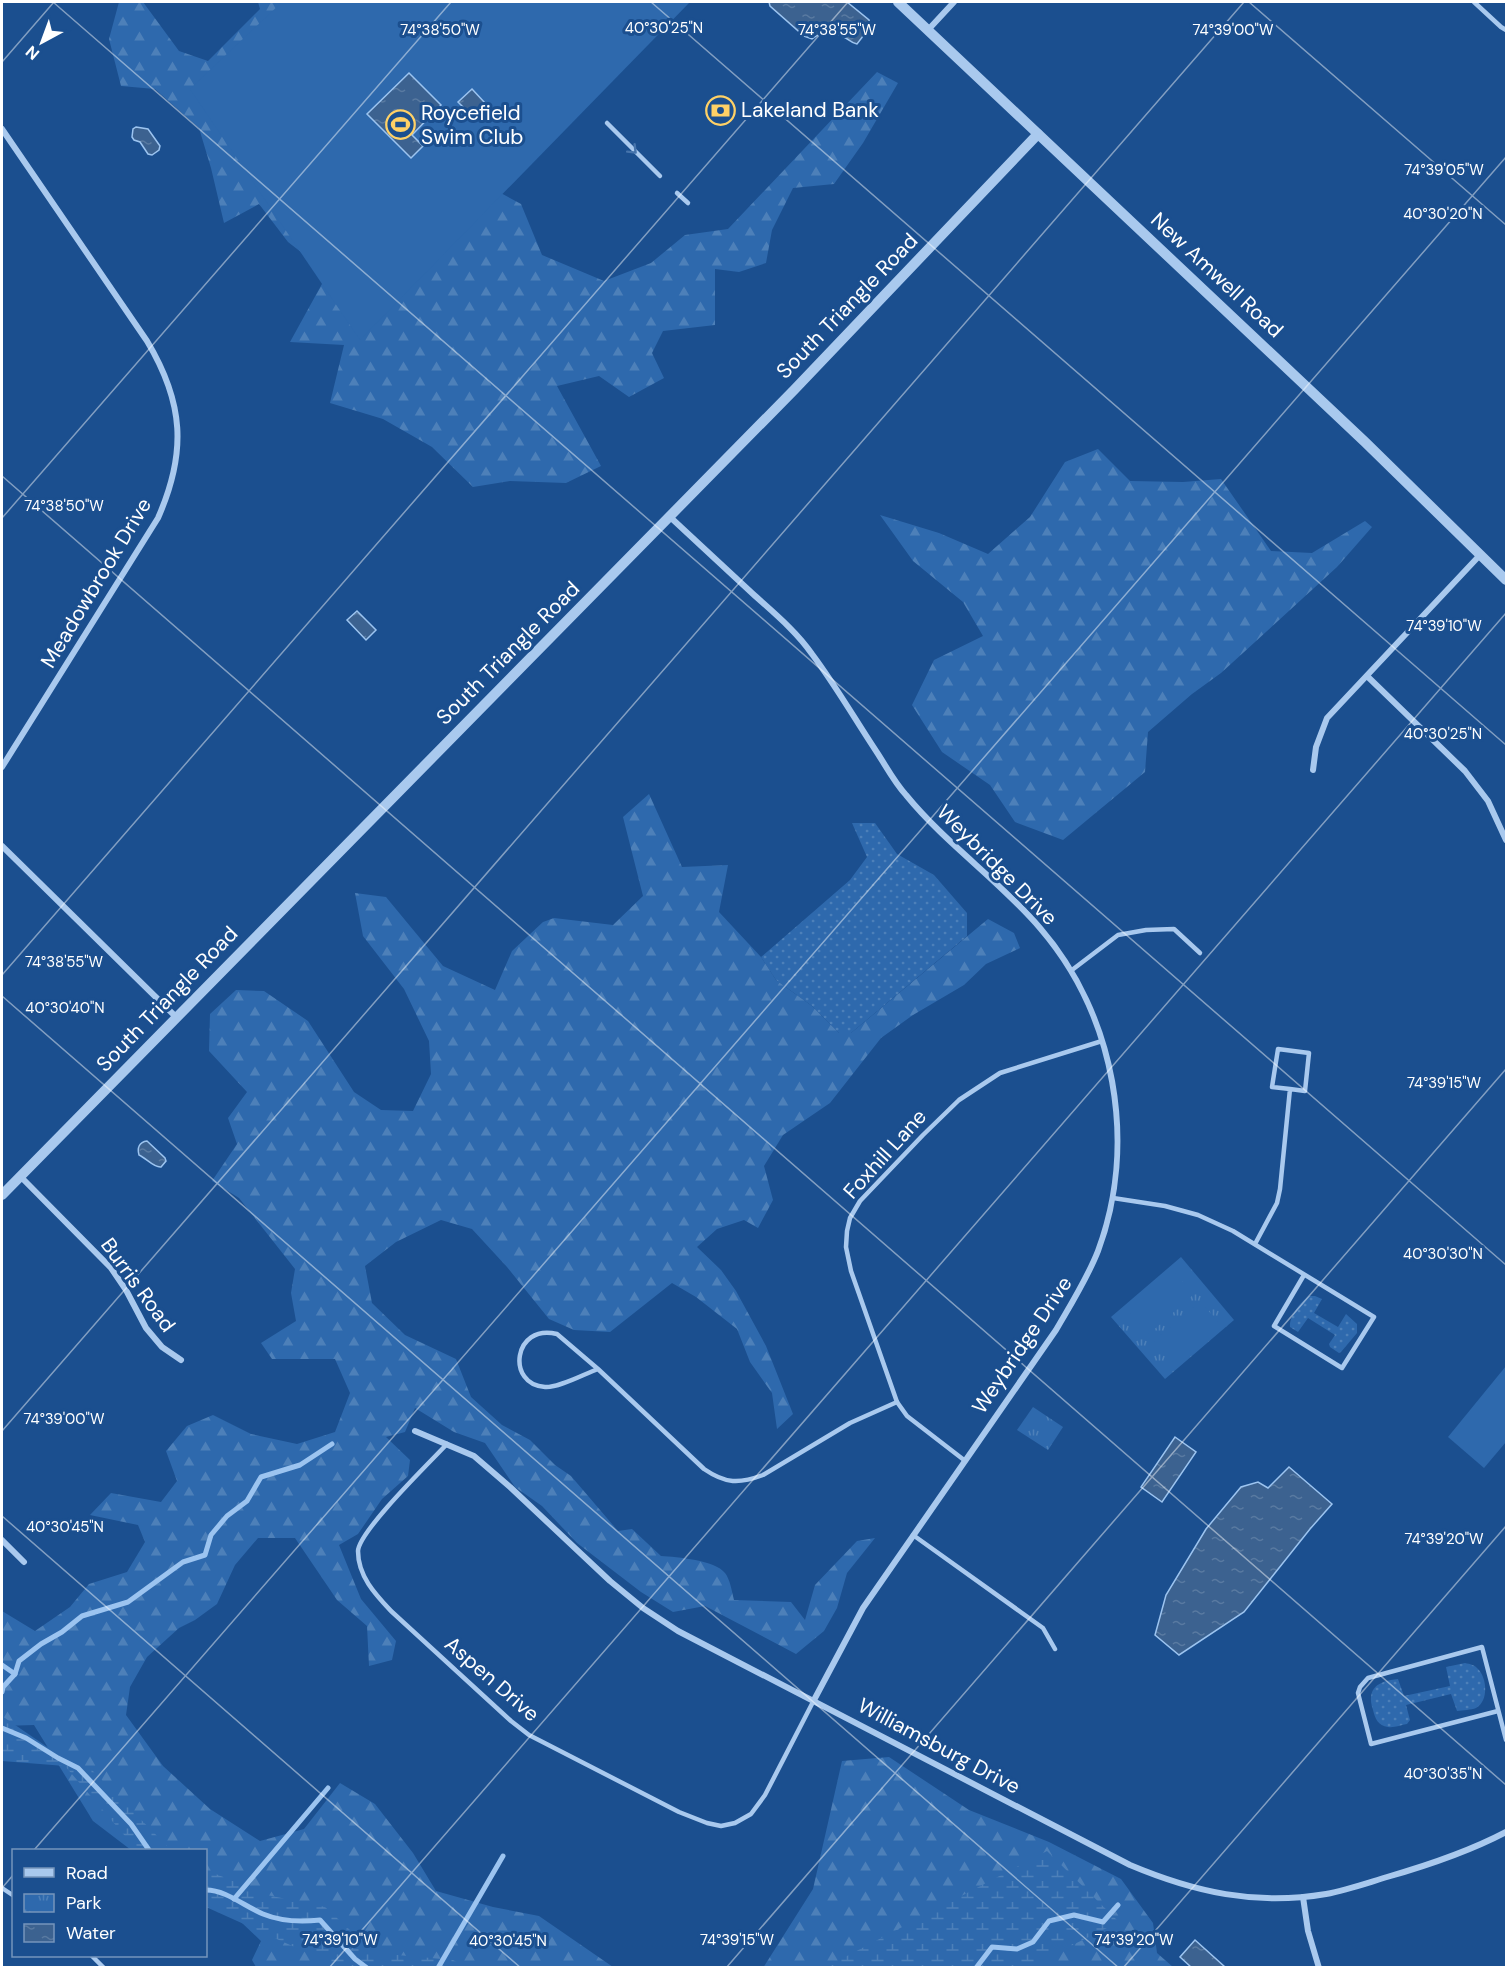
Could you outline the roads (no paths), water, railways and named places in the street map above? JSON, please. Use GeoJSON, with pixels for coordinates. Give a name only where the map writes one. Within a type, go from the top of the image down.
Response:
{"type":"FeatureCollection","features":[{"type":"Feature","properties":{"kind":"street","name":"New Amwell Road"},"geometry":{"type":"LineString","coordinates":[[898,2],[1365,442],[1506,580]]}},
{"type":"Feature","properties":{"kind":"street"},"geometry":{"type":"LineString","coordinates":[[928,30],[954,2]]}},
{"type":"Feature","properties":{"kind":"street","name":"Meadowbrook Drive"},"geometry":{"type":"LineString","coordinates":[[2,129],[160,363],[171,388],[176,416],[177,443],[175,468],[169,492],[158,518],[2,767]]}},
{"type":"Feature","properties":{"kind":"street","name":"South Triangle Road"},"geometry":{"type":"LineString","coordinates":[[2,1195],[794,390],[1038,134]]}},
{"type":"Feature","properties":{"kind":"street","name":"Weybridge Drive"},"geometry":{"type":"LineString","coordinates":[[669,516],[793,631],[812,653],[903,792],[921,814],[1019,905],[1041,929],[1072,970],[1096,1022],[1102,1041],[1110,1070],[1116,1114],[1117,1160],[1113,1198],[1097,1251],[1084,1282],[1056,1330],[863,1608],[814,1700]]}},
{"type":"Feature","properties":{"kind":"street"},"geometry":{"type":"LineString","coordinates":[[1313,770],[1316,747],[1327,718],[1480,555]]}},
{"type":"Feature","properties":{"kind":"street"},"geometry":{"type":"LineString","coordinates":[[1367,675],[1465,771],[1488,801],[1506,840]]}},
{"type":"Feature","properties":{"kind":"street"},"geometry":{"type":"LineString","coordinates":[[2,846],[176,1017]]}},
{"type":"Feature","properties":{"kind":"street","name":"Burris Road"},"geometry":{"type":"LineString","coordinates":[[20,1176],[111,1268],[126,1290],[146,1328],[162,1347],[181,1360]]}},
{"type":"Feature","properties":{"kind":"street","name":"Williamsburg Drive"},"geometry":{"type":"LineString","coordinates":[[415,1431],[474,1456],[610,1581],[643,1608],[678,1631],[1130,1865],[1170,1881],[1214,1893],[1250,1898],[1303,1897],[1349,1889],[1422,1867],[1463,1853],[1506,1832]]}},
{"type":"Feature","properties":{"kind":"street"},"geometry":{"type":"LineString","coordinates":[[2,1540],[24,1562]]}},
{"type":"Feature","properties":{"kind":"street"},"geometry":{"type":"LineString","coordinates":[[1303,1897],[1308,1931],[1319,1968]]}},
{"type":"Feature","properties":{"kind":"lane"},"geometry":{"type":"LineString","coordinates":[[1474,2],[1506,30]]}},
{"type":"Feature","properties":{"kind":"lane"},"geometry":{"type":"LineString","coordinates":[[607,123],[660,176]]}},
{"type":"Feature","properties":{"kind":"lane"},"geometry":{"type":"LineString","coordinates":[[677,193],[688,203]]}},
{"type":"Feature","properties":{"kind":"lane"},"geometry":{"type":"LineString","coordinates":[[1072,970],[1118,935],[1146,930],[1174,929],[1200,953]]}},
{"type":"Feature","properties":{"kind":"lane","name":"Foxhill Lane"},"geometry":{"type":"LineString","coordinates":[[964,1460],[907,1416],[897,1402],[852,1271],[846,1247],[850,1218],[860,1201],[959,1100],[1000,1073],[1102,1041]]}},
{"type":"Feature","properties":{"kind":"lane"},"geometry":{"type":"LineString","coordinates":[[1278,1049],[1309,1053],[1305,1091],[1290,1089],[1272,1087],[1278,1049]]}},
{"type":"Feature","properties":{"kind":"lane"},"geometry":{"type":"LineString","coordinates":[[1255,1244],[1277,1203],[1290,1089]]}},
{"type":"Feature","properties":{"kind":"lane"},"geometry":{"type":"LineString","coordinates":[[1113,1198],[1165,1206],[1198,1215],[1233,1231],[1374,1317],[1342,1368],[1274,1326],[1304,1275]]}},
{"type":"Feature","properties":{"kind":"lane"},"geometry":{"type":"LineString","coordinates":[[598,1369],[554,1387],[537,1386],[524,1376],[520,1368],[520,1352],[528,1340],[542,1333],[549,1332],[556,1335],[598,1369],[704,1469],[715,1476],[734,1482],[763,1475],[850,1423],[897,1402]]}},
{"type":"Feature","properties":{"kind":"lane","name":"Aspen Drive"},"geometry":{"type":"LineString","coordinates":[[447,1444],[374,1523],[358,1548],[360,1570],[374,1594],[391,1611],[529,1735],[679,1812],[706,1824],[721,1826],[735,1823],[751,1814],[765,1795],[814,1700]]}},
{"type":"Feature","properties":{"kind":"lane"},"geometry":{"type":"LineString","coordinates":[[914,1535],[1043,1628],[1055,1649]]}},
{"type":"Feature","properties":{"kind":"lane"},"geometry":{"type":"LineString","coordinates":[[1498,1711],[1371,1744],[1358,1693],[1368,1678],[1482,1647],[1506,1740]]}},
{"type":"Feature","properties":{"kind":"lane"},"geometry":{"type":"LineString","coordinates":[[93,1957],[104,1968]]}},
{"type":"Feature","properties":{"kind":"water"},"geometry":{"type":"Polygon","coordinates":[[[769,2],[847,2],[869,20],[870,27],[857,44],[831,32],[820,34],[812,39],[804,36],[770,6],[769,2]]]}},
{"type":"Feature","properties":{"kind":"water","name":"Roycefield Swim Club"},"geometry":{"type":"Polygon","coordinates":[[[409,73],[441,105],[412,135],[423,146],[411,158],[367,114],[409,73]]]}},
{"type":"Feature","properties":{"kind":"water"},"geometry":{"type":"Polygon","coordinates":[[[472,89],[485,103],[472,116],[458,102],[472,89]]]}},
{"type":"Feature","properties":{"kind":"water"},"geometry":{"type":"Polygon","coordinates":[[[136,127],[148,129],[160,146],[159,150],[152,155],[148,154],[140,142],[134,140],[133,129],[136,127]]]}},
{"type":"Feature","properties":{"kind":"water"},"geometry":{"type":"Polygon","coordinates":[[[357,611],[376,630],[366,640],[347,620],[357,611]]]}},
{"type":"Feature","properties":{"kind":"water"},"geometry":{"type":"Polygon","coordinates":[[[147,1141],[165,1158],[166,1161],[161,1167],[139,1155],[139,1146],[147,1141]]]}},
{"type":"Feature","properties":{"kind":"water"},"geometry":{"type":"Polygon","coordinates":[[[1175,1437],[1196,1452],[1162,1502],[1141,1487],[1175,1437]]]}},
{"type":"Feature","properties":{"kind":"water"},"geometry":{"type":"Polygon","coordinates":[[[1289,1467],[1332,1504],[1244,1612],[1179,1655],[1155,1635],[1166,1595],[1206,1529],[1241,1487],[1258,1482],[1268,1488],[1289,1467]]]}},
{"type":"Feature","properties":{"kind":"water"},"geometry":{"type":"Polygon","coordinates":[[[1195,1940],[1225,1967],[1191,1967],[1180,1957],[1195,1940]]]}},
{"type":"Feature","properties":{"kind":"waterway"},"geometry":{"type":"LineString","coordinates":[[2,1692],[3,1687],[15,1674],[19,1661],[82,1616],[128,1602],[183,1562],[205,1555],[211,1535],[227,1516],[247,1501],[261,1477],[300,1465],[332,1444]]}},
{"type":"Feature","properties":{"kind":"waterway"},"geometry":{"type":"LineString","coordinates":[[2,1665],[15,1674]]}},
{"type":"Feature","properties":{"kind":"waterway"},"geometry":{"type":"LineString","coordinates":[[2,1728],[26,1738],[78,1768],[131,1824],[148,1849]]}},
{"type":"Feature","properties":{"kind":"waterway"},"geometry":{"type":"LineString","coordinates":[[234,1899],[328,1788]]}},
{"type":"Feature","properties":{"kind":"waterway"},"geometry":{"type":"LineString","coordinates":[[438,1968],[503,1856]]}},
{"type":"Feature","properties":{"kind":"waterway"},"geometry":{"type":"LineString","coordinates":[[207,1890],[228,1895],[256,1911],[277,1918],[320,1920],[355,1959],[367,1968]]}},
{"type":"Feature","properties":{"kind":"waterway"},"geometry":{"type":"LineString","coordinates":[[976,1968],[992,1947],[1017,1949],[1033,1942],[1049,1921],[1074,1915],[1103,1922],[1118,1905]]}},
{"type":"Feature","properties":{"kind":"place","name":"Lakeland Bank"},"geometry":{"type":"Point","coordinates":[720,110]}},
{"type":"Feature","properties":{"kind":"place","name":"Roycefield Swim Club"},"geometry":{"type":"Point","coordinates":[400,125]}}]}
